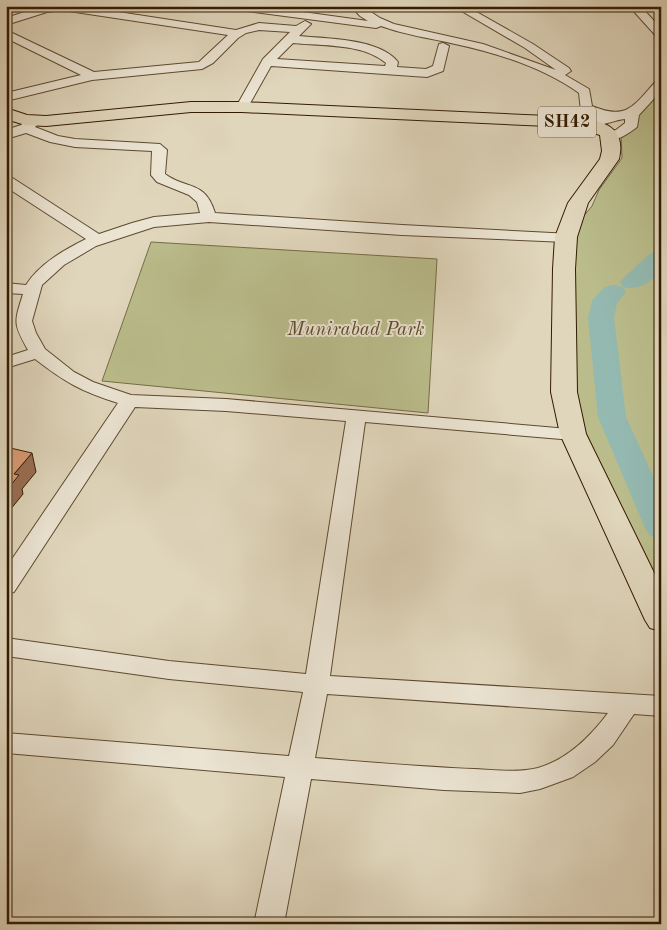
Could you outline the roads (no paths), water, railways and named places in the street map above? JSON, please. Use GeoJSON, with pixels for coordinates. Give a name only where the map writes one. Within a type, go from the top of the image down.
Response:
{"type":"FeatureCollection","features":[{"type":"Feature","properties":{"kind":"main road","name":"SH42"},"geometry":{"type":"LineString","coordinates":[[18,120],[191,107],[242,107],[553,121],[602,126],[612,152],[578,203],[566,237],[564,269],[564,392],[573,434],[661,620]]}},
{"type":"Feature","properties":{"kind":"street"},"geometry":{"type":"LineString","coordinates":[[232,6],[387,26],[482,48],[567,80],[585,92],[586,106],[602,126],[627,129],[632,124],[632,114],[661,83]]}},
{"type":"Feature","properties":{"kind":"street"},"geometry":{"type":"LineString","coordinates":[[356,6],[365,16],[387,26]]}},
{"type":"Feature","properties":{"kind":"street"},"geometry":{"type":"LineString","coordinates":[[458,6],[549,59],[564,70],[567,80]]}},
{"type":"Feature","properties":{"kind":"street"},"geometry":{"type":"LineString","coordinates":[[6,22],[45,9],[62,7],[236,33]]}},
{"type":"Feature","properties":{"kind":"street"},"geometry":{"type":"LineString","coordinates":[[242,107],[267,62],[315,17],[340,8]]}},
{"type":"Feature","properties":{"kind":"street"},"geometry":{"type":"LineString","coordinates":[[638,8],[661,35]]}},
{"type":"Feature","properties":{"kind":"street"},"geometry":{"type":"LineString","coordinates":[[6,98],[92,76],[202,65],[208,62],[236,33],[247,27],[259,26],[382,53],[392,62],[390,71]]}},
{"type":"Feature","properties":{"kind":"street"},"geometry":{"type":"LineString","coordinates":[[6,33],[92,76]]}},
{"type":"Feature","properties":{"kind":"street"},"geometry":{"type":"LineString","coordinates":[[267,62],[427,73],[439,68],[443,46]]}},
{"type":"Feature","properties":{"kind":"street"},"geometry":{"type":"LineString","coordinates":[[6,135],[18,120],[55,139],[75,143],[155,147],[160,150],[158,175],[162,179],[194,192],[204,200],[209,217]]}},
{"type":"Feature","properties":{"kind":"street"},"geometry":{"type":"LineString","coordinates":[[6,180],[97,240]]}},
{"type":"Feature","properties":{"kind":"street"},"geometry":{"type":"LineString","coordinates":[[566,237],[402,230],[209,217],[137,226],[97,240],[74,251],[44,273],[34,284],[24,321],[27,333],[38,352],[68,376],[86,386],[129,401],[418,420],[573,434]]}},
{"type":"Feature","properties":{"kind":"street"},"geometry":{"type":"LineString","coordinates":[[6,288],[32,290]]}},
{"type":"Feature","properties":{"kind":"street"},"geometry":{"type":"LineString","coordinates":[[6,363],[38,352]]}},
{"type":"Feature","properties":{"kind":"street"},"geometry":{"type":"LineString","coordinates":[[6,586],[129,401]]}},
{"type":"Feature","properties":{"kind":"street"},"geometry":{"type":"LineString","coordinates":[[269,924],[316,686],[356,417]]}},
{"type":"Feature","properties":{"kind":"street"},"geometry":{"type":"LineString","coordinates":[[6,647],[316,686],[661,706]]}},
{"type":"Feature","properties":{"kind":"street"},"geometry":{"type":"LineString","coordinates":[[6,743],[444,779],[520,782],[540,778],[564,769],[586,755],[604,738],[628,704]]}},
{"type":"Feature","properties":{"kind":"waterway"},"geometry":{"type":"LineString","coordinates":[[632,282],[644,274],[661,257]]}},
{"type":"Feature","properties":{"kind":"waterway"},"geometry":{"type":"LineString","coordinates":[[614,292],[605,301],[601,318],[612,417],[661,528]]}},
{"type":"Feature","properties":{"kind":"park label","name":"Munirabad Park"},"geometry":{"type":"Point","coordinates":[356,330]}}]}
